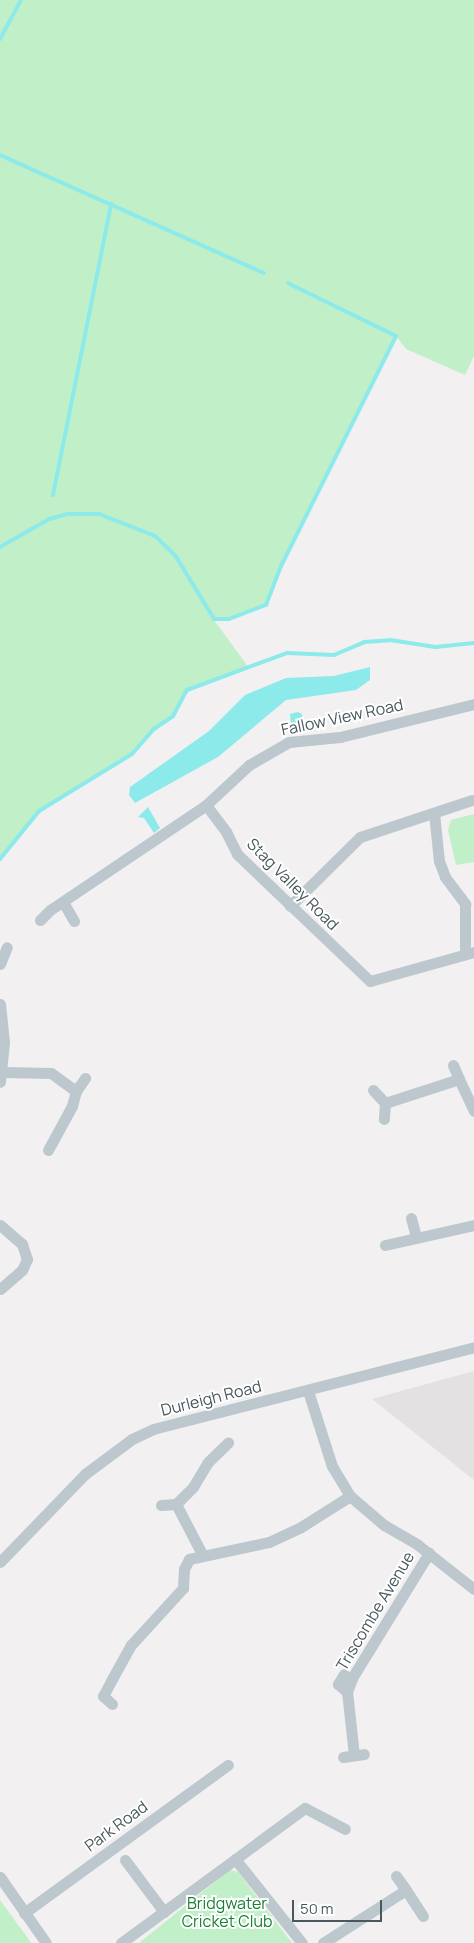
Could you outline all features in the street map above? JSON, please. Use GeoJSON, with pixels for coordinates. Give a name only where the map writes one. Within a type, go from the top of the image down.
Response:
{"type":"FeatureCollection","features":[{"type":"Feature","properties":{"kind":"street","name":"Fallow View Road"},"geometry":{"type":"LineString","coordinates":[[206,805],[249,765],[289,742],[340,737],[474,704]]}},
{"type":"Feature","properties":{"kind":"street"},"geometry":{"type":"LineString","coordinates":[[290,906],[360,837],[472,800]]}},
{"type":"Feature","properties":{"kind":"street"},"geometry":{"type":"LineString","coordinates":[[40,920],[63,902],[206,805]]}},
{"type":"Feature","properties":{"kind":"street","name":"Stag Valley Road"},"geometry":{"type":"LineString","coordinates":[[206,805],[226,832],[237,854],[370,980],[470,953]]}},
{"type":"Feature","properties":{"kind":"street"},"geometry":{"type":"LineString","coordinates":[[434,813],[439,861],[445,877],[466,904],[470,953]]}},
{"type":"Feature","properties":{"kind":"street"},"geometry":{"type":"LineString","coordinates":[[63,902],[74,921]]}},
{"type":"Feature","properties":{"kind":"street"},"geometry":{"type":"LineString","coordinates":[[0,964],[6,947]]}},
{"type":"Feature","properties":{"kind":"street"},"geometry":{"type":"LineString","coordinates":[[0,1004],[4,1030],[1,1077],[50,1073],[76,1091]]}},
{"type":"Feature","properties":{"kind":"street"},"geometry":{"type":"LineString","coordinates":[[453,1065],[474,1111]]}},
{"type":"Feature","properties":{"kind":"street"},"geometry":{"type":"LineString","coordinates":[[48,1150],[72,1106],[76,1091],[85,1078]]}},
{"type":"Feature","properties":{"kind":"street"},"geometry":{"type":"LineString","coordinates":[[385,1103],[459,1080]]}},
{"type":"Feature","properties":{"kind":"street"},"geometry":{"type":"LineString","coordinates":[[373,1090],[385,1103],[384,1119]]}},
{"type":"Feature","properties":{"kind":"street"},"geometry":{"type":"LineString","coordinates":[[410,1218],[416,1237]]}},
{"type":"Feature","properties":{"kind":"street"},"geometry":{"type":"LineString","coordinates":[[0,1225],[22,1244],[28,1259],[22,1270],[0,1289]]}},
{"type":"Feature","properties":{"kind":"street"},"geometry":{"type":"LineString","coordinates":[[385,1245],[474,1225]]}},
{"type":"Feature","properties":{"kind":"street","name":"Durleigh Road"},"geometry":{"type":"LineString","coordinates":[[0,1562],[85,1474],[132,1440],[176,1421],[308,1391],[474,1347]]}},
{"type":"Feature","properties":{"kind":"street"},"geometry":{"type":"LineString","coordinates":[[308,1391],[332,1466],[350,1496],[384,1525],[428,1554],[474,1589]]}},
{"type":"Feature","properties":{"kind":"street"},"geometry":{"type":"LineString","coordinates":[[161,1505],[176,1504],[193,1487],[208,1462],[228,1443]]}},
{"type":"Feature","properties":{"kind":"street"},"geometry":{"type":"LineString","coordinates":[[112,1704],[103,1696],[131,1645],[183,1588],[184,1569],[189,1558],[269,1542],[301,1527],[350,1496]]}},
{"type":"Feature","properties":{"kind":"street"},"geometry":{"type":"LineString","coordinates":[[176,1504],[202,1554]]}},
{"type":"Feature","properties":{"kind":"street","name":"Triscombe Avenue"},"geometry":{"type":"LineString","coordinates":[[344,1674],[338,1684],[347,1692],[352,1678],[428,1554]]}},
{"type":"Feature","properties":{"kind":"street"},"geometry":{"type":"LineString","coordinates":[[347,1692],[354,1755]]}},
{"type":"Feature","properties":{"kind":"street","name":"Park Road"},"geometry":{"type":"LineString","coordinates":[[24,1913],[228,1765]]}},
{"type":"Feature","properties":{"kind":"street"},"geometry":{"type":"LineString","coordinates":[[121,1943],[305,1808],[345,1829]]}},
{"type":"Feature","properties":{"kind":"street"},"geometry":{"type":"LineString","coordinates":[[236,1859],[302,1943]]}},
{"type":"Feature","properties":{"kind":"street"},"geometry":{"type":"LineString","coordinates":[[125,1860],[142,1871],[164,1912]]}},
{"type":"Feature","properties":{"kind":"street"},"geometry":{"type":"LineString","coordinates":[[396,1876],[423,1916]]}},
{"type":"Feature","properties":{"kind":"street"},"geometry":{"type":"LineString","coordinates":[[0,1877],[46,1943]]}},
{"type":"Feature","properties":{"kind":"street"},"geometry":{"type":"LineString","coordinates":[[323,1943],[406,1890]]}},
{"type":"Feature","properties":{"kind":"shaded area"},"geometry":{"type":"Polygon","coordinates":[[[474,1371],[474,1480],[372,1399],[474,1371]]]}},
{"type":"Feature","properties":{"kind":"green space"},"geometry":{"type":"Polygon","coordinates":[[[0,0],[474,0],[474,356],[465,375],[406,349],[396,336],[281,566],[266,605],[229,619],[214,620],[249,668],[187,690],[173,716],[154,729],[132,754],[39,811],[0,859],[0,0]]]}},
{"type":"Feature","properties":{"kind":"green space"},"geometry":{"type":"Polygon","coordinates":[[[474,814],[474,862],[456,865],[448,830],[451,820],[474,814]]]}},
{"type":"Feature","properties":{"kind":"green space","name":"Bridgwater Cricket Club"},"geometry":{"type":"Polygon","coordinates":[[[230,1870],[238,1872],[292,1943],[139,1943],[230,1870]]]}},
{"type":"Feature","properties":{"kind":"green space"},"geometry":{"type":"Polygon","coordinates":[[[0,1900],[27,1937],[31,1943],[0,1943],[0,1900]]]}},
{"type":"Feature","properties":{"kind":"water"},"geometry":{"type":"Polygon","coordinates":[[[370,667],[370,680],[356,690],[286,700],[218,757],[135,803],[129,795],[130,787],[209,731],[245,695],[286,678],[334,676],[370,667]]]}},
{"type":"Feature","properties":{"kind":"water"},"geometry":{"type":"Polygon","coordinates":[[[298,712],[302,714],[302,719],[298,720],[300,733],[292,734],[290,714],[298,712]]]}},
{"type":"Feature","properties":{"kind":"water"},"geometry":{"type":"Polygon","coordinates":[[[148,807],[160,828],[154,833],[144,818],[138,817],[148,807]]]}},
{"type":"Feature","properties":{"kind":"waterway"},"geometry":{"type":"LineString","coordinates":[[0,39],[21,0]]}},
{"type":"Feature","properties":{"kind":"waterway"},"geometry":{"type":"LineString","coordinates":[[0,155],[264,273]]}},
{"type":"Feature","properties":{"kind":"waterway"},"geometry":{"type":"LineString","coordinates":[[53,495],[111,204]]}},
{"type":"Feature","properties":{"kind":"waterway"},"geometry":{"type":"LineString","coordinates":[[0,547],[49,519],[68,514],[99,514],[155,536],[175,555],[214,619],[229,619],[266,605],[281,566],[396,336],[288,283]]}},
{"type":"Feature","properties":{"kind":"waterway"},"geometry":{"type":"LineString","coordinates":[[0,859],[39,811],[132,754],[154,729],[173,716],[187,690],[287,653],[334,655],[364,642],[390,640],[435,647],[474,643]]}}]}
